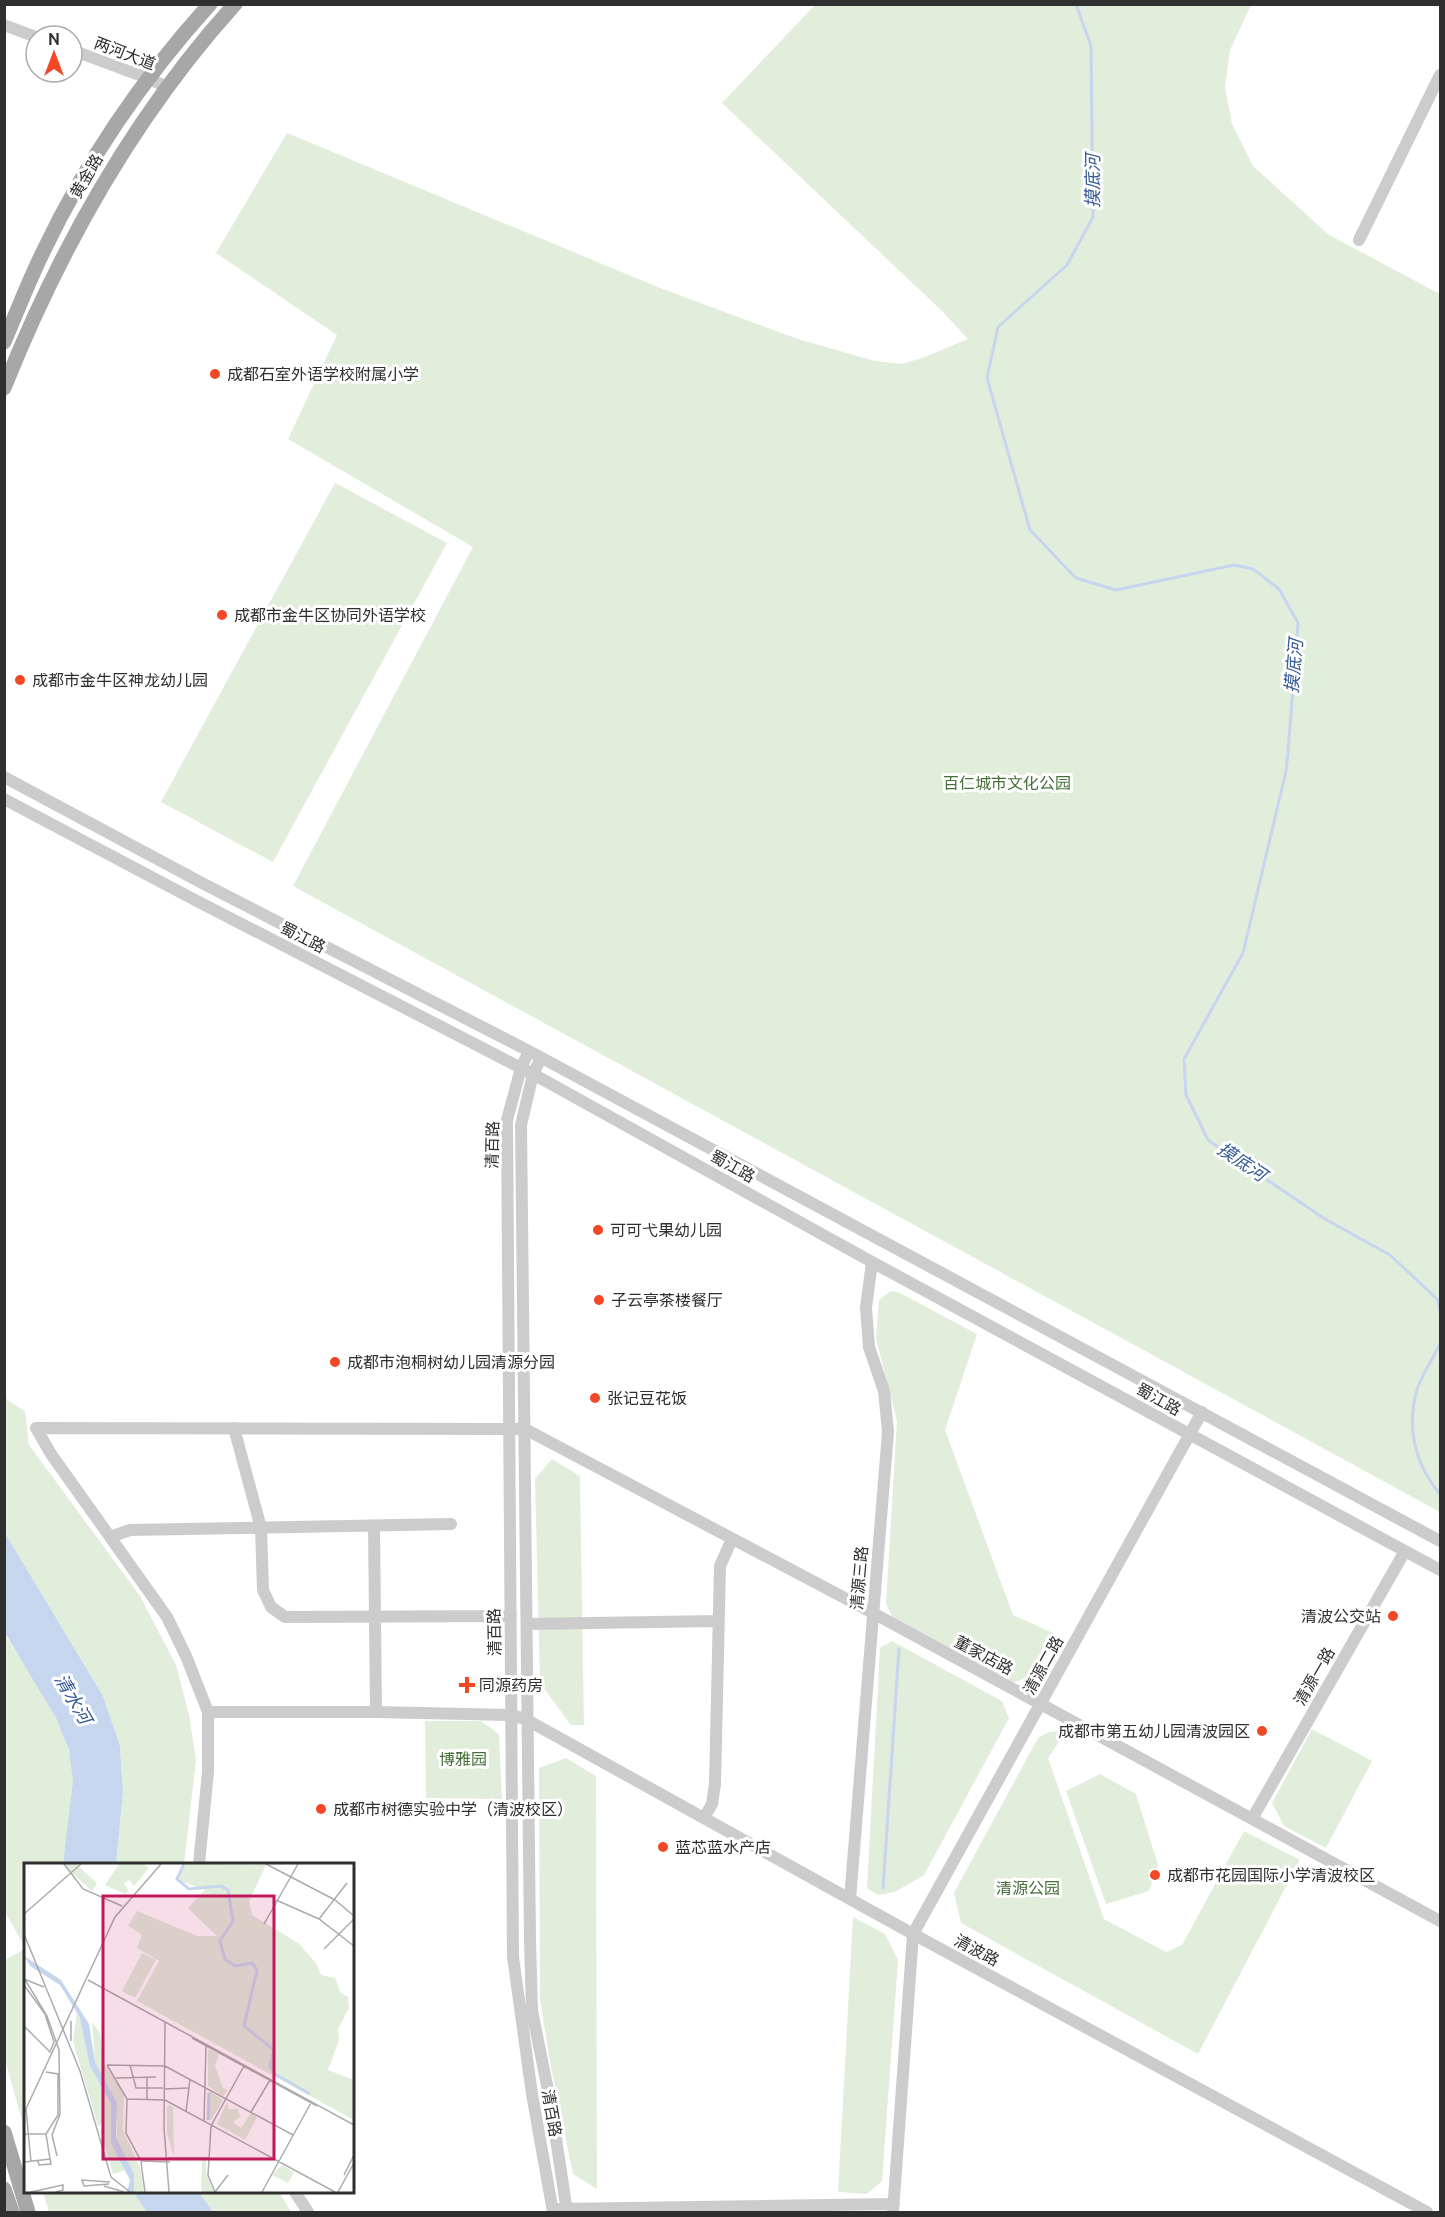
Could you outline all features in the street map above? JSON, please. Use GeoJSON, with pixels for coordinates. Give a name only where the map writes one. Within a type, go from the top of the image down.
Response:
{"type":"FeatureCollection","features":[{"type":"Feature","properties":{"kind":"main road","name":"黄金路"},"geometry":{"type":"LineString","coordinates":[[4,342],[43,251],[70,197],[96,153],[147,78],[210,4]]}},
{"type":"Feature","properties":{"kind":"main road","name":"黄金路"},"geometry":{"type":"LineString","coordinates":[[4,388],[25,335],[76,232],[121,153],[166,87],[235,4]]}},
{"type":"Feature","properties":{"kind":"main road"},"geometry":{"type":"LineString","coordinates":[[4,2132],[28,2212]]}},
{"type":"Feature","properties":{"kind":"main road"},"geometry":{"type":"LineString","coordinates":[[4,2189],[12,2212]]}},
{"type":"Feature","properties":{"kind":"street"},"geometry":{"type":"LineString","coordinates":[[4,25],[24,32]]}},
{"type":"Feature","properties":{"kind":"street","name":"两河大道"},"geometry":{"type":"LineString","coordinates":[[84,54],[166,87]]}},
{"type":"Feature","properties":{"kind":"street"},"geometry":{"type":"LineString","coordinates":[[1359,240],[1440,75]]}},
{"type":"Feature","properties":{"kind":"street","name":"蜀江路"},"geometry":{"type":"LineString","coordinates":[[4,777],[202,883],[529,1051],[1440,1541]]}},
{"type":"Feature","properties":{"kind":"street","name":"蜀江路"},"geometry":{"type":"LineString","coordinates":[[4,799],[533,1074],[872,1262],[1440,1570]]}},
{"type":"Feature","properties":{"kind":"street","name":"清百路"},"geometry":{"type":"LineString","coordinates":[[529,1051],[520,1068],[507,1120],[513,1957],[532,2094],[552,2211]]}},
{"type":"Feature","properties":{"kind":"street","name":"清百路"},"geometry":{"type":"LineString","coordinates":[[541,1058],[533,1074],[521,1125],[532,2011],[567,2211]]}},
{"type":"Feature","properties":{"kind":"street","name":"清源三路"},"geometry":{"type":"LineString","coordinates":[[850,1899],[888,1432],[884,1391],[869,1347],[866,1308],[872,1262]]}},
{"type":"Feature","properties":{"kind":"street","name":"清源二路"},"geometry":{"type":"LineString","coordinates":[[914,1934],[1202,1412]]}},
{"type":"Feature","properties":{"kind":"street","name":"董家店路"},"geometry":{"type":"LineString","coordinates":[[110,1537],[51,1454],[36,1428],[525,1429],[873,1613],[1440,1921]]}},
{"type":"Feature","properties":{"kind":"street"},"geometry":{"type":"LineString","coordinates":[[234,1428],[261,1527],[263,1590],[271,1607],[285,1617],[511,1616]]}},
{"type":"Feature","properties":{"kind":"street"},"geometry":{"type":"LineString","coordinates":[[199,1863],[208,1772],[208,1712],[186,1656],[167,1617],[110,1537],[130,1530],[451,1524]]}},
{"type":"Feature","properties":{"kind":"street"},"geometry":{"type":"LineString","coordinates":[[374,1526],[376,1712]]}},
{"type":"Feature","properties":{"kind":"street"},"geometry":{"type":"LineString","coordinates":[[704,1818],[712,1804],[716,1784],[720,1566],[732,1539]]}},
{"type":"Feature","properties":{"kind":"street","name":"清源一路"},"geometry":{"type":"LineString","coordinates":[[1252,1819],[1405,1551]]}},
{"type":"Feature","properties":{"kind":"street"},"geometry":{"type":"LineString","coordinates":[[527,1624],[718,1621]]}},
{"type":"Feature","properties":{"kind":"street","name":"清波路"},"geometry":{"type":"LineString","coordinates":[[208,1712],[512,1715],[527,1720],[914,1934],[1427,2212]]}},
{"type":"Feature","properties":{"kind":"street"},"geometry":{"type":"LineString","coordinates":[[552,2211],[894,2208],[914,1934]]}},
{"type":"Feature","properties":{"kind":"street"},"geometry":{"type":"LineString","coordinates":[[296,2193],[308,2212]]}},
{"type":"Feature","properties":{"kind":"green space","name":"百仁城市文化公园"},"geometry":{"type":"Polygon","coordinates":[[[815,5],[1251,5],[1230,50],[1225,87],[1232,124],[1253,166],[1329,235],[1440,294],[1440,1512],[293,886],[473,547],[288,439],[337,335],[216,253],[287,133],[660,288],[798,339],[875,361],[902,364],[968,339],[942,311],[722,103],[815,5]]]}},
{"type":"Feature","properties":{"kind":"green space"},"geometry":{"type":"Polygon","coordinates":[[[335,483],[447,543],[273,862],[161,802],[335,483]]]}},
{"type":"Feature","properties":{"kind":"green space"},"geometry":{"type":"Polygon","coordinates":[[[891,1291],[898,1292],[977,1334],[945,1430],[1013,1615],[1055,1634],[1029,1676],[1011,1684],[893,1618],[886,1604],[897,1421],[876,1339],[879,1300],[891,1291]]]}},
{"type":"Feature","properties":{"kind":"green space"},"geometry":{"type":"Polygon","coordinates":[[[4,1384],[7,1400],[25,1411],[29,1445],[140,1596],[176,1665],[189,1715],[196,1760],[184,1863],[116,1863],[123,1792],[120,1746],[103,1696],[5,1533],[4,1384]]]}},
{"type":"Feature","properties":{"kind":"green space"},"geometry":{"type":"Polygon","coordinates":[[[552,1459],[580,1476],[584,1725],[571,1725],[540,1683],[535,1479],[552,1459]]]}},
{"type":"Feature","properties":{"kind":"green space"},"geometry":{"type":"Polygon","coordinates":[[[4,1633],[38,1685],[58,1723],[71,1762],[73,1782],[63,1863],[24,1863],[24,1945],[5,1912],[4,1633]]]}},
{"type":"Feature","properties":{"kind":"green space"},"geometry":{"type":"Polygon","coordinates":[[[892,1641],[1002,1701],[1009,1718],[924,1875],[895,1892],[878,1895],[867,1888],[880,1648],[892,1641]]]}},
{"type":"Feature","properties":{"kind":"green space","name":"博雅园"},"geometry":{"type":"Polygon","coordinates":[[[425,1721],[481,1721],[499,1734],[502,1799],[426,1798],[425,1721]]]}},
{"type":"Feature","properties":{"kind":"green space"},"geometry":{"type":"Polygon","coordinates":[[[1312,1729],[1372,1761],[1326,1848],[1284,1826],[1272,1803],[1312,1729]]]}},
{"type":"Feature","properties":{"kind":"green space","name":"清源公园"},"geometry":{"type":"Polygon","coordinates":[[[1061,1731],[1064,1734],[1048,1758],[1104,1919],[1166,1952],[1182,1945],[1244,1831],[1300,1860],[1198,2054],[961,1923],[954,1893],[1038,1738],[1049,1732],[1061,1731]]]}},
{"type":"Feature","properties":{"kind":"green space"},"geometry":{"type":"Polygon","coordinates":[[[566,1758],[596,1776],[597,2189],[573,2174],[550,2062],[540,1999],[539,1768],[566,1758]]]}},
{"type":"Feature","properties":{"kind":"green space"},"geometry":{"type":"Polygon","coordinates":[[[1100,1774],[1136,1794],[1158,1865],[1149,1891],[1106,1904],[1066,1791],[1100,1774]]]}},
{"type":"Feature","properties":{"kind":"green space"},"geometry":{"type":"Polygon","coordinates":[[[853,1917],[885,1934],[898,1960],[882,2181],[867,2194],[838,2192],[853,1917]]]}},
{"type":"Feature","properties":{"kind":"green space"},"geometry":{"type":"Polygon","coordinates":[[[24,1950],[24,2127],[5,2060],[5,1960],[24,1950]]]}},
{"type":"Feature","properties":{"kind":"green space"},"geometry":{"type":"Polygon","coordinates":[[[43,2193],[134,2193],[147,2212],[49,2212],[43,2193]]]}},
{"type":"Feature","properties":{"kind":"green space"},"geometry":{"type":"Polygon","coordinates":[[[200,2193],[280,2193],[291,2212],[213,2212],[200,2193]]]}},
{"type":"Feature","properties":{"kind":"water","name":"清水河"},"geometry":{"type":"Polygon","coordinates":[[[5,1533],[103,1696],[120,1746],[123,1792],[116,1863],[63,1863],[73,1781],[69,1750],[56,1718],[5,1633],[5,1533]]]}},
{"type":"Feature","properties":{"kind":"water"},"geometry":{"type":"Polygon","coordinates":[[[134,2193],[200,2193],[213,2212],[147,2212],[134,2193]]]}},
{"type":"Feature","properties":{"kind":"waterway","name":"摸底河"},"geometry":{"type":"LineString","coordinates":[[1076,4],[1091,46],[1093,217],[1067,265],[998,327],[987,378],[1030,530],[1076,578],[1116,590],[1234,565],[1253,569],[1279,589],[1298,623],[1286,771],[1243,953],[1184,1059],[1186,1095],[1208,1140],[1325,1219],[1390,1255],[1438,1300],[1440,1311]]}},
{"type":"Feature","properties":{"kind":"waterway","name":"摸底河"},"geometry":{"type":"LineString","coordinates":[[1440,1344],[1419,1384],[1412,1418],[1419,1458],[1424,1471],[1440,1494]]}},
{"type":"Feature","properties":{"kind":"waterway"},"geometry":{"type":"LineString","coordinates":[[883,1888],[899,1649]]}},
{"type":"Feature","properties":{"kind":"place","name":"成都石室外语学校附属小学"},"geometry":{"type":"Point","coordinates":[215,374]}},
{"type":"Feature","properties":{"kind":"place","name":"成都市金牛区协同外语学校"},"geometry":{"type":"Point","coordinates":[222,615]}},
{"type":"Feature","properties":{"kind":"place","name":"成都市金牛区神龙幼儿园"},"geometry":{"type":"Point","coordinates":[20,680]}},
{"type":"Feature","properties":{"kind":"place","name":"可可弋果幼儿园"},"geometry":{"type":"Point","coordinates":[598,1230]}},
{"type":"Feature","properties":{"kind":"place","name":"子云亭茶楼餐厅"},"geometry":{"type":"Point","coordinates":[599,1300]}},
{"type":"Feature","properties":{"kind":"place","name":"成都市泡桐树幼儿园清源分园"},"geometry":{"type":"Point","coordinates":[335,1362]}},
{"type":"Feature","properties":{"kind":"place","name":"张记豆花饭"},"geometry":{"type":"Point","coordinates":[595,1398]}},
{"type":"Feature","properties":{"kind":"place","name":"清波公交站"},"geometry":{"type":"Point","coordinates":[1393,1616]}},
{"type":"Feature","properties":{"kind":"place","name":"同源药房"},"geometry":{"type":"Point","coordinates":[467,1685]}},
{"type":"Feature","properties":{"kind":"place","name":"成都市第五幼儿园清波园区"},"geometry":{"type":"Point","coordinates":[1262,1731]}},
{"type":"Feature","properties":{"kind":"place","name":"成都市树德实验中学（清波校区）"},"geometry":{"type":"Point","coordinates":[321,1809]}},
{"type":"Feature","properties":{"kind":"place","name":"蓝芯蓝水产店"},"geometry":{"type":"Point","coordinates":[663,1847]}},
{"type":"Feature","properties":{"kind":"place","name":"成都市花园国际小学清波校区"},"geometry":{"type":"Point","coordinates":[1155,1875]}}]}
